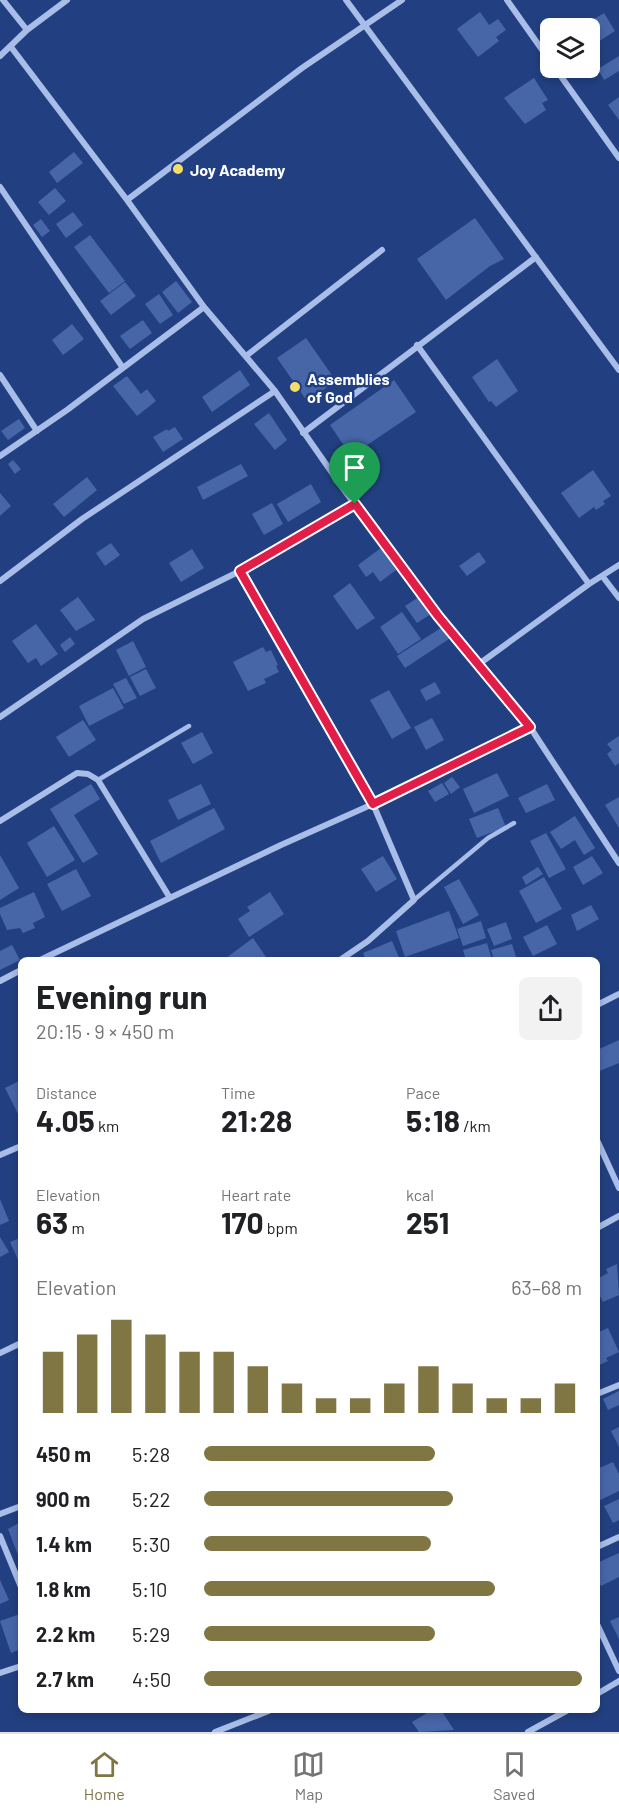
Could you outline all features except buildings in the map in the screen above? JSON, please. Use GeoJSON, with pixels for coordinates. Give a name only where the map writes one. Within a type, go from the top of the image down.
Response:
{"type":"FeatureCollection","features":[{"type":"Feature","properties":{"kind":"street"},"geometry":{"type":"LineString","coordinates":[[3,0],[27,30]]}},
{"type":"Feature","properties":{"kind":"street"},"geometry":{"type":"LineString","coordinates":[[0,56],[27,30],[67,0]]}},
{"type":"Feature","properties":{"kind":"street"},"geometry":{"type":"LineString","coordinates":[[346,0],[619,370]]}},
{"type":"Feature","properties":{"kind":"street"},"geometry":{"type":"LineString","coordinates":[[128,200],[302,68],[402,0]]}},
{"type":"Feature","properties":{"kind":"street"},"geometry":{"type":"LineString","coordinates":[[507,0],[540,48]]}},
{"type":"Feature","properties":{"kind":"street"},"geometry":{"type":"LineString","coordinates":[[11,47],[128,200],[204,307],[275,391],[303,433],[438,616],[530,727],[619,863]]}},
{"type":"Feature","properties":{"kind":"street"},"geometry":{"type":"LineString","coordinates":[[562,78],[619,158]]}},
{"type":"Feature","properties":{"kind":"street"},"geometry":{"type":"LineString","coordinates":[[0,187],[123,368]]}},
{"type":"Feature","properties":{"kind":"street"},"geometry":{"type":"LineString","coordinates":[[246,356],[382,250]]}},
{"type":"Feature","properties":{"kind":"street"},"geometry":{"type":"LineString","coordinates":[[303,433],[536,257]]}},
{"type":"Feature","properties":{"kind":"street"},"geometry":{"type":"LineString","coordinates":[[0,456],[204,307]]}},
{"type":"Feature","properties":{"kind":"street"},"geometry":{"type":"LineString","coordinates":[[417,345],[589,584]]}},
{"type":"Feature","properties":{"kind":"street"},"geometry":{"type":"LineString","coordinates":[[0,375],[37,431]]}},
{"type":"Feature","properties":{"kind":"street"},"geometry":{"type":"LineString","coordinates":[[0,581],[82,519],[275,391]]}},
{"type":"Feature","properties":{"kind":"street"},"geometry":{"type":"LineString","coordinates":[[0,717],[143,619],[240,571],[355,504]]}},
{"type":"Feature","properties":{"kind":"street"},"geometry":{"type":"LineString","coordinates":[[479,664],[589,584],[619,565]]}},
{"type":"Feature","properties":{"kind":"street"},"geometry":{"type":"LineString","coordinates":[[240,571],[373,804],[414,900],[368,941],[344,957]]}},
{"type":"Feature","properties":{"kind":"street"},"geometry":{"type":"LineString","coordinates":[[603,577],[619,598]]}},
{"type":"Feature","properties":{"kind":"street"},"geometry":{"type":"LineString","coordinates":[[46,957],[373,804],[530,727]]}},
{"type":"Feature","properties":{"kind":"street"},"geometry":{"type":"LineString","coordinates":[[0,821],[78,773],[88,774],[98,780],[170,898]]}},
{"type":"Feature","properties":{"kind":"street"},"geometry":{"type":"LineString","coordinates":[[0,981],[18,972]]}},
{"type":"Feature","properties":{"kind":"street"},"geometry":{"type":"LineString","coordinates":[[600,1004],[619,994]]}},
{"type":"Feature","properties":{"kind":"street"},"geometry":{"type":"LineString","coordinates":[[0,1155],[18,1147]]}},
{"type":"Feature","properties":{"kind":"street"},"geometry":{"type":"LineString","coordinates":[[600,1147],[619,1188]]}},
{"type":"Feature","properties":{"kind":"street"},"geometry":{"type":"LineString","coordinates":[[600,1226],[619,1216]]}},
{"type":"Feature","properties":{"kind":"street"},"geometry":{"type":"LineString","coordinates":[[0,1353],[18,1344]]}},
{"type":"Feature","properties":{"kind":"street"},"geometry":{"type":"LineString","coordinates":[[600,1393],[619,1385]]}},
{"type":"Feature","properties":{"kind":"street"},"geometry":{"type":"LineString","coordinates":[[0,1514],[18,1507]]}},
{"type":"Feature","properties":{"kind":"street"},"geometry":{"type":"LineString","coordinates":[[0,1536],[18,1580]]}},
{"type":"Feature","properties":{"kind":"street"},"geometry":{"type":"LineString","coordinates":[[600,1546],[619,1537]]}},
{"type":"Feature","properties":{"kind":"street"},"geometry":{"type":"LineString","coordinates":[[600,1630],[619,1671]]}},
{"type":"Feature","properties":{"kind":"street"},"geometry":{"type":"LineString","coordinates":[[0,1673],[18,1667]]}},
{"type":"Feature","properties":{"kind":"street"},"geometry":{"type":"LineString","coordinates":[[600,1692],[619,1681]]}},
{"type":"Feature","properties":{"kind":"street"},"geometry":{"type":"LineString","coordinates":[[215,1732],[263,1713]]}},
{"type":"Feature","properties":{"kind":"street"},"geometry":{"type":"LineString","coordinates":[[528,1732],[563,1713]]}},
{"type":"Feature","properties":{"kind":"lane"},"geometry":{"type":"LineString","coordinates":[[98,780],[189,726]]}},
{"type":"Feature","properties":{"kind":"lane"},"geometry":{"type":"LineString","coordinates":[[414,900],[488,838],[514,823]]}},
{"type":"Feature","properties":{"kind":"place","name":"Joy Academy"},"geometry":{"type":"Point","coordinates":[178,169]}},
{"type":"Feature","properties":{"kind":"place","name":"Assemblies of God"},"geometry":{"type":"Point","coordinates":[295,387]}},
{"type":"Feature","properties":{"kind":"route"},"geometry":{"type":"LineString","coordinates":[[355,504],[438,616],[530,727],[373,804],[240,571],[355,504]]}}]}
